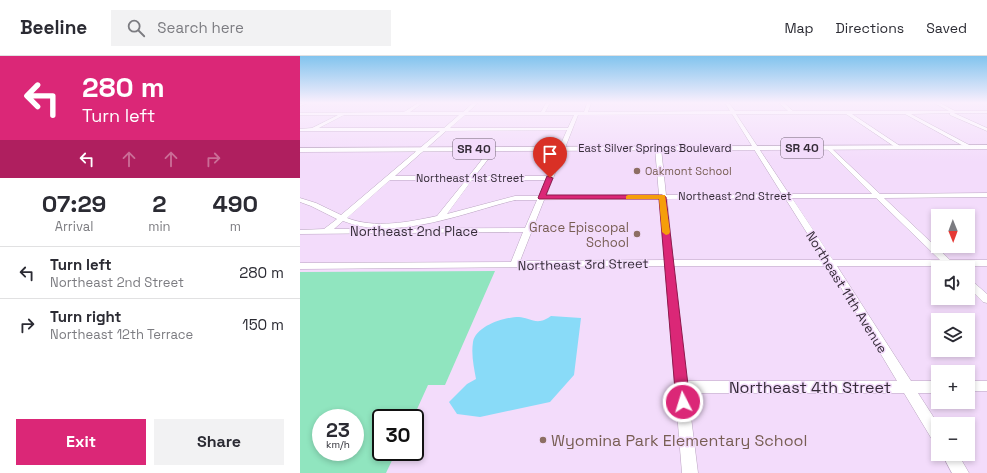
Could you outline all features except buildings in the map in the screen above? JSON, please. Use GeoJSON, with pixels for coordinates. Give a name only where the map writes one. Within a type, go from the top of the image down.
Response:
{"type":"FeatureCollection","features":[{"type":"Feature","properties":{"kind":"main road","name":"East Silver Springs Boulevard"},"geometry":{"type":"LineString","coordinates":[[300,150],[987,147]]}},
{"type":"Feature","properties":{"kind":"street"},"geometry":{"type":"LineString","coordinates":[[300,136],[327,122]]}},
{"type":"Feature","properties":{"kind":"street"},"geometry":{"type":"LineString","coordinates":[[326,232],[454,122]]}},
{"type":"Feature","properties":{"kind":"street"},"geometry":{"type":"LineString","coordinates":[[514,265],[563,149],[573,122]]}},
{"type":"Feature","properties":{"kind":"street","name":"Northeast 11th Avenue"},"geometry":{"type":"LineString","coordinates":[[739,122],[831,264],[931,425]]}},
{"type":"Feature","properties":{"kind":"street"},"geometry":{"type":"LineString","coordinates":[[862,122],[898,147]]}},
{"type":"Feature","properties":{"kind":"street"},"geometry":{"type":"LineString","coordinates":[[924,122],[969,147]]}},
{"type":"Feature","properties":{"kind":"street"},"geometry":{"type":"LineString","coordinates":[[971,122],[987,130]]}},
{"type":"Feature","properties":{"kind":"street"},"geometry":{"type":"LineString","coordinates":[[300,130],[570,129]]}},
{"type":"Feature","properties":{"kind":"street"},"geometry":{"type":"LineString","coordinates":[[658,148],[690,473]]}},
{"type":"Feature","properties":{"kind":"street"},"geometry":{"type":"LineString","coordinates":[[829,148],[946,261]]}},
{"type":"Feature","properties":{"kind":"street"},"geometry":{"type":"LineString","coordinates":[[430,232],[493,149]]}},
{"type":"Feature","properties":{"kind":"street","name":"Northeast 1st Street"},"geometry":{"type":"LineString","coordinates":[[390,178],[550,178]]}},
{"type":"Feature","properties":{"kind":"street","name":"Northeast 2nd Street"},"geometry":{"type":"LineString","coordinates":[[300,200],[341,218],[358,224],[382,229],[440,219],[484,205],[515,198],[987,195]]}},
{"type":"Feature","properties":{"kind":"street","name":"Northeast 2nd Place"},"geometry":{"type":"LineString","coordinates":[[300,232],[382,229],[430,232],[529,230]]}},
{"type":"Feature","properties":{"kind":"street","name":"Northeast 3rd Street"},"geometry":{"type":"LineString","coordinates":[[300,266],[669,263],[931,266]]}},
{"type":"Feature","properties":{"kind":"street","name":"Northeast 3rd Street"},"geometry":{"type":"LineString","coordinates":[[975,264],[987,263]]}},
{"type":"Feature","properties":{"kind":"street"},"geometry":{"type":"LineString","coordinates":[[975,289],[987,300]]}},
{"type":"Feature","properties":{"kind":"street"},"geometry":{"type":"LineString","coordinates":[[975,386],[987,386]]}},
{"type":"Feature","properties":{"kind":"street","name":"Northeast 4th Street"},"geometry":{"type":"LineString","coordinates":[[682,387],[931,387]]}},
{"type":"Feature","properties":{"kind":"street"},"geometry":{"type":"LineString","coordinates":[[953,461],[961,473]]}},
{"type":"Feature","properties":{"kind":"green space"},"geometry":{"type":"Polygon","coordinates":[[[495,271],[445,385],[428,385],[417,409],[372,409],[372,461],[392,461],[386,473],[300,473],[300,272],[495,271]]]}},
{"type":"Feature","properties":{"kind":"water"},"geometry":{"type":"Polygon","coordinates":[[[551,316],[581,318],[574,375],[550,402],[480,417],[457,414],[449,402],[467,384],[476,379],[472,347],[475,336],[479,331],[499,321],[513,317],[540,321],[551,316]]]}},
{"type":"Feature","properties":{"kind":"slow traffic"},"geometry":{"type":"LineString","coordinates":[[628,197],[662,197],[666,232]]}},
{"type":"Feature","properties":{"kind":"place","name":"Oakmont School"},"geometry":{"type":"Point","coordinates":[637,171]}},
{"type":"Feature","properties":{"kind":"place","name":"Grace Episcopal School"},"geometry":{"type":"Point","coordinates":[637,234]}},
{"type":"Feature","properties":{"kind":"place","name":"Wyomina Park Elementary School"},"geometry":{"type":"Point","coordinates":[543,440]}},
{"type":"Feature","properties":{"kind":"route"},"geometry":{"type":"LineString","coordinates":[[550,178],[542,198],[662,197],[683,402]]}}]}
